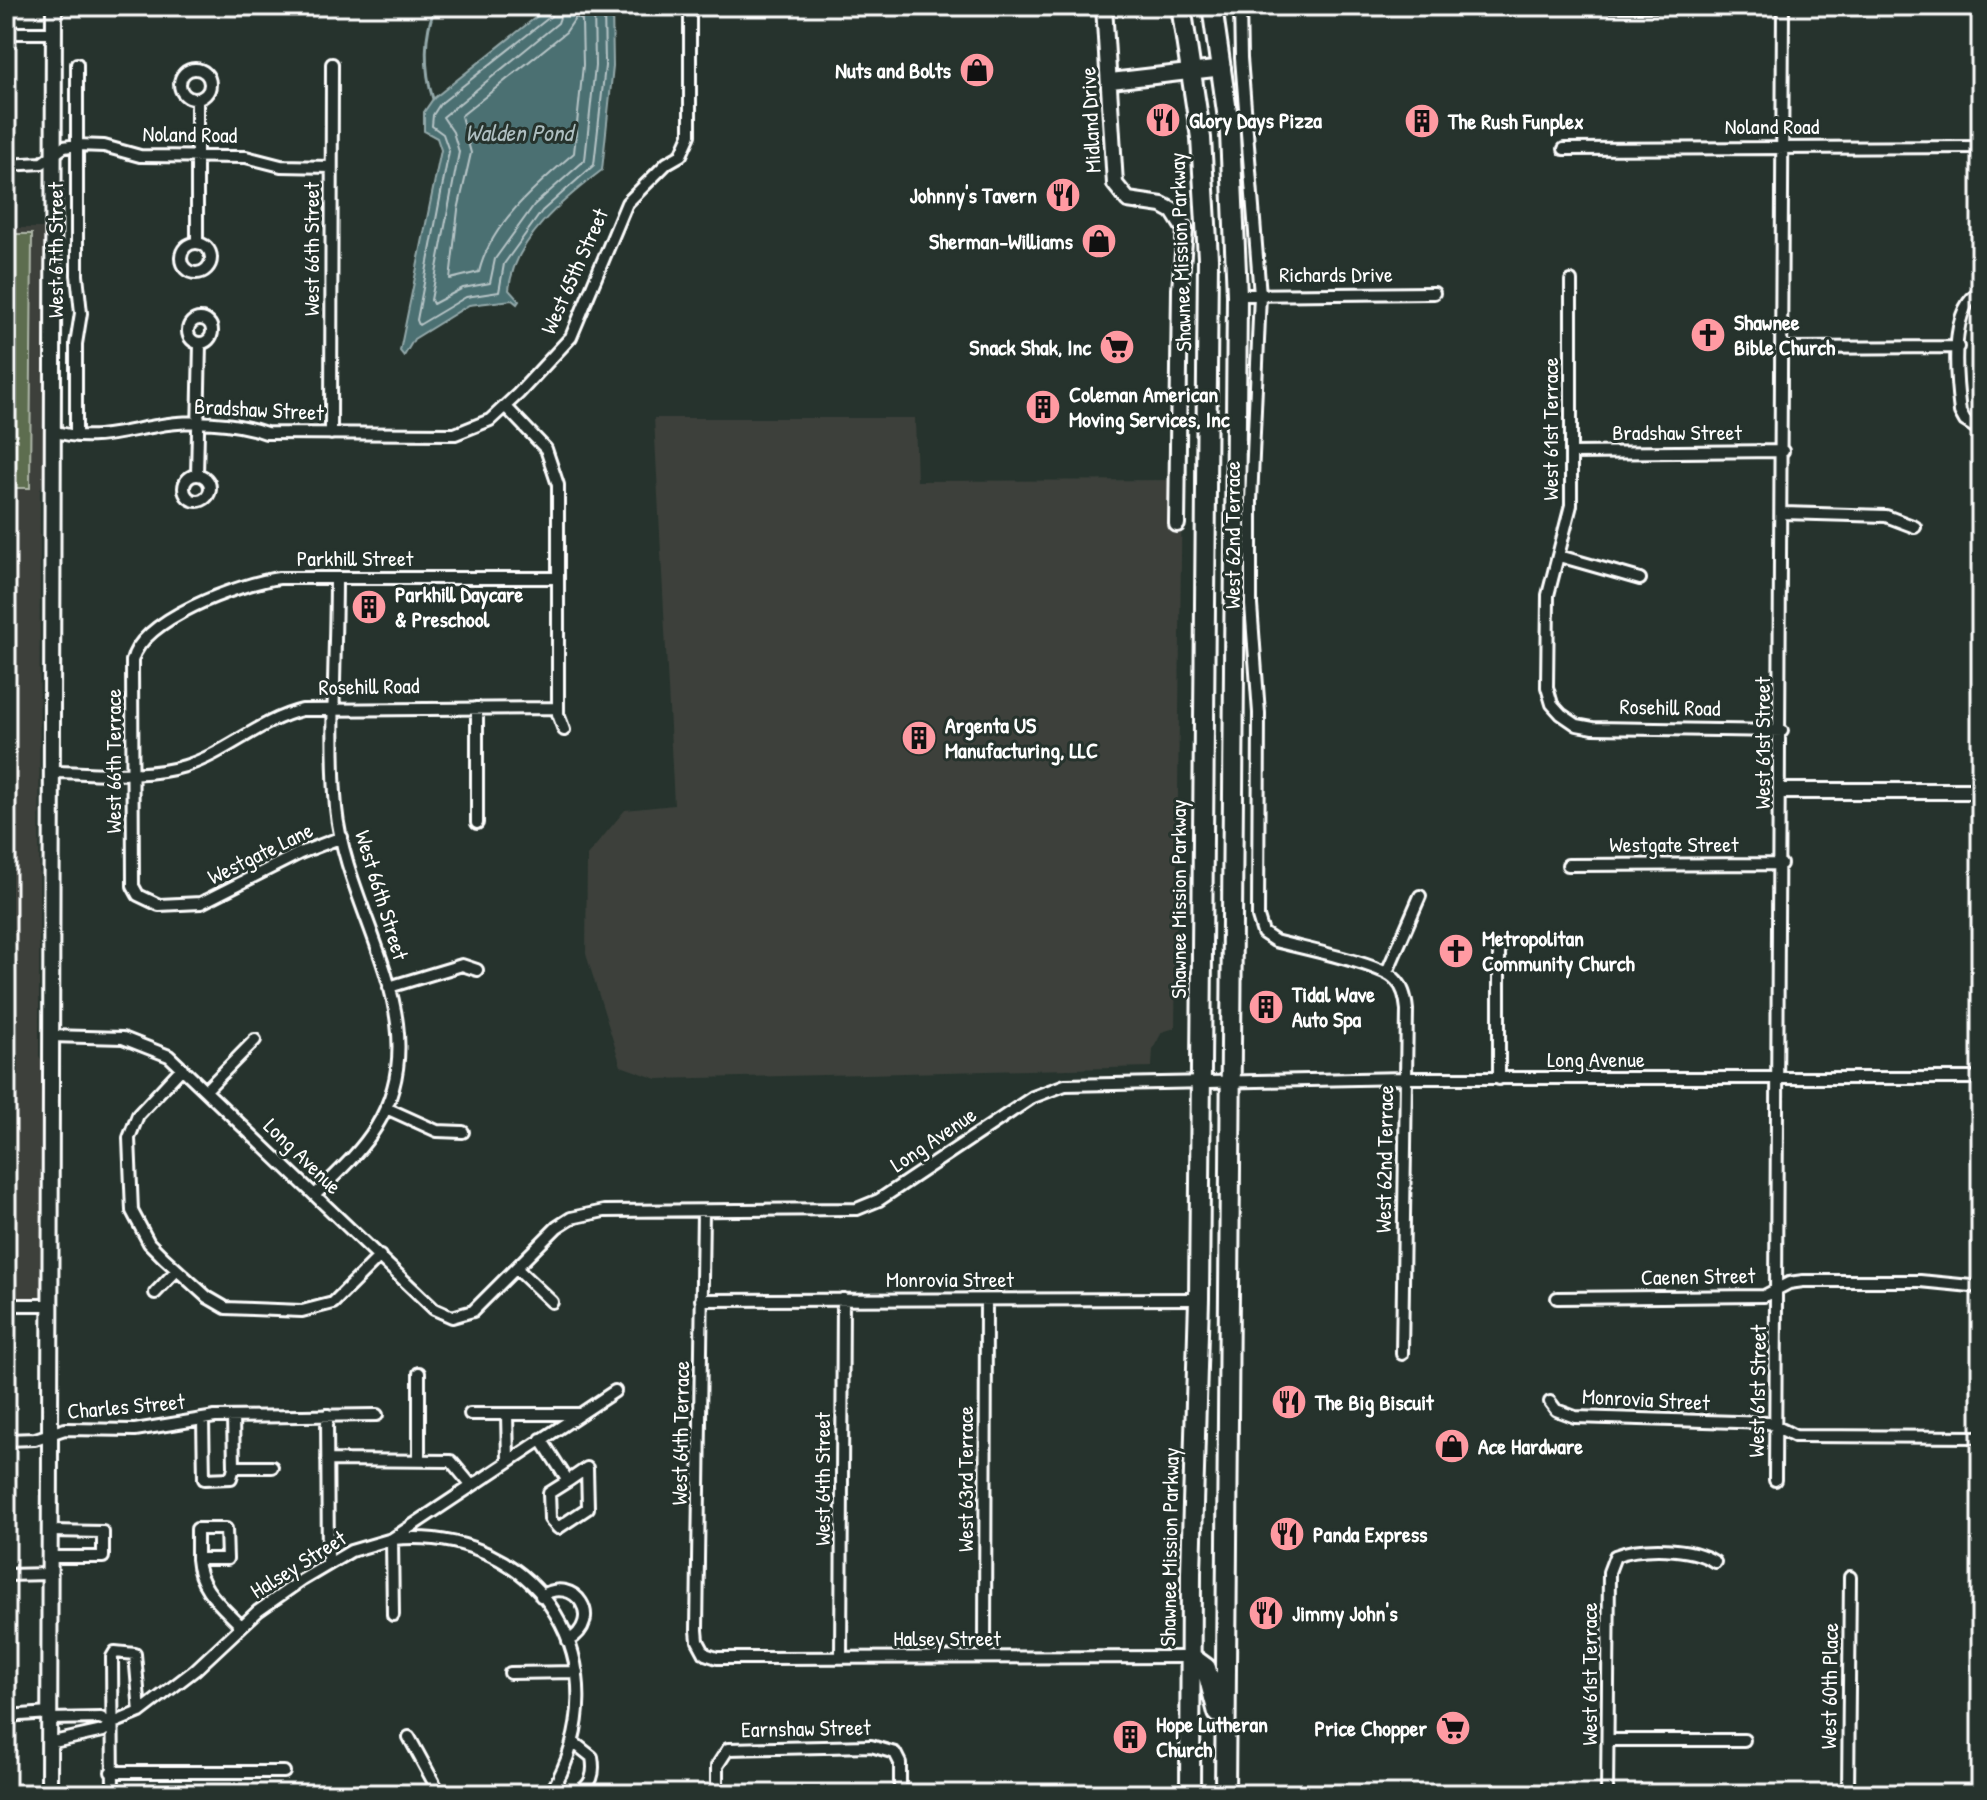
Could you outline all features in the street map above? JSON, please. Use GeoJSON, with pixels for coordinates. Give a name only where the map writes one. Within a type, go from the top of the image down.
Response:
{"type":"FeatureCollection","features":[{"type":"Feature","properties":{"kind":"highway","name":"Shawnee Mission Parkway"},"geometry":{"type":"LineString","coordinates":[[1181,6],[1193,74],[1205,186],[1208,258],[1199,1299],[1190,1794]]}},
{"type":"Feature","properties":{"kind":"highway"},"geometry":{"type":"LineString","coordinates":[[1212,6],[1223,68],[1234,195],[1238,346],[1231,764],[1225,1794]]}},
{"type":"Feature","properties":{"kind":"highway"},"geometry":{"type":"LineString","coordinates":[[1208,258],[1237,295]]}},
{"type":"Feature","properties":{"kind":"highway"},"geometry":{"type":"LineString","coordinates":[[1208,308],[1238,346]]}},
{"type":"Feature","properties":{"kind":"highway"},"geometry":{"type":"LineString","coordinates":[[1204,730],[1217,754],[1231,764]]}},
{"type":"Feature","properties":{"kind":"highway"},"geometry":{"type":"LineString","coordinates":[[1203,767],[1215,780],[1231,811]]}},
{"type":"Feature","properties":{"kind":"highway"},"geometry":{"type":"LineString","coordinates":[[1191,1657],[1206,1668],[1225,1735]]}},
{"type":"Feature","properties":{"kind":"street","name":"West 67th Street"},"geometry":{"type":"LineString","coordinates":[[49,1794],[54,6]]}},
{"type":"Feature","properties":{"kind":"street","name":"West 65th Street"},"geometry":{"type":"LineString","coordinates":[[505,406],[571,337],[627,203],[667,163],[690,147],[690,6]]}},
{"type":"Feature","properties":{"kind":"street","name":"Midland Drive"},"geometry":{"type":"LineString","coordinates":[[1104,6],[1115,184],[1128,200],[1162,205],[1173,211],[1185,230],[1180,289],[1177,524]]}},
{"type":"Feature","properties":{"kind":"street","name":"West 62nd Terrace"},"geometry":{"type":"LineString","coordinates":[[1240,6],[1241,58],[1260,295],[1251,501],[1251,605],[1259,713],[1258,917],[1263,933],[1275,941],[1387,972],[1395,978],[1406,1000],[1402,1354]]}},
{"type":"Feature","properties":{"kind":"street"},"geometry":{"type":"LineString","coordinates":[[1565,7],[1784,6]]}},
{"type":"Feature","properties":{"kind":"street","name":"West 61st Street"},"geometry":{"type":"LineString","coordinates":[[1775,1480],[1782,731],[1784,6]]}},
{"type":"Feature","properties":{"kind":"street"},"geometry":{"type":"LineString","coordinates":[[6,33],[54,33]]}},
{"type":"Feature","properties":{"kind":"street","name":"West 67th Street"},"geometry":{"type":"LineString","coordinates":[[76,436],[76,344],[81,313],[77,275],[77,64]]}},
{"type":"Feature","properties":{"kind":"street","name":"West 66th Street"},"geometry":{"type":"LineString","coordinates":[[331,434],[332,64]]}},
{"type":"Feature","properties":{"kind":"street"},"geometry":{"type":"LineString","coordinates":[[1111,81],[1193,74],[1223,68]]}},
{"type":"Feature","properties":{"kind":"street"},"geometry":{"type":"LineString","coordinates":[[197,99],[197,243]]}},
{"type":"Feature","properties":{"kind":"street","name":"Noland Road"},"geometry":{"type":"LineString","coordinates":[[6,165],[42,163],[64,147],[77,145],[104,146],[140,156],[246,157],[281,166],[331,167]]}},
{"type":"Feature","properties":{"kind":"street","name":"Noland Road"},"geometry":{"type":"LineString","coordinates":[[1564,149],[1981,147]]}},
{"type":"Feature","properties":{"kind":"street","name":"West 61st Terrace"},"geometry":{"type":"LineString","coordinates":[[1561,714],[1552,704],[1547,687],[1548,595],[1571,505],[1571,281]]}},
{"type":"Feature","properties":{"kind":"street"},"geometry":{"type":"LineString","coordinates":[[1981,292],[1964,304],[1960,314],[1958,347],[1960,412],[1965,421],[1981,431]]}},
{"type":"Feature","properties":{"kind":"street","name":"Richards Drive"},"geometry":{"type":"LineString","coordinates":[[1237,295],[1434,293]]}},
{"type":"Feature","properties":{"kind":"street"},"geometry":{"type":"LineString","coordinates":[[197,475],[200,344]]}},
{"type":"Feature","properties":{"kind":"street"},"geometry":{"type":"LineString","coordinates":[[1782,348],[1958,347]]}},
{"type":"Feature","properties":{"kind":"street"},"geometry":{"type":"LineString","coordinates":[[505,406],[546,449],[558,485],[558,708],[564,730]]}},
{"type":"Feature","properties":{"kind":"street","name":"Bradshaw Street"},"geometry":{"type":"LineString","coordinates":[[53,431],[76,436],[128,434],[156,426],[241,425],[266,433],[455,434],[474,429],[505,406]]}},
{"type":"Feature","properties":{"kind":"street","name":"Bradshaw Street"},"geometry":{"type":"LineString","coordinates":[[1571,453],[1783,451]]}},
{"type":"Feature","properties":{"kind":"street"},"geometry":{"type":"LineString","coordinates":[[1783,513],[1886,516],[1915,527]]}},
{"type":"Feature","properties":{"kind":"street"},"geometry":{"type":"LineString","coordinates":[[1559,556],[1640,579]]}},
{"type":"Feature","properties":{"kind":"street","name":"West 66th Street"},"geometry":{"type":"LineString","coordinates":[[315,1195],[371,1135],[386,1108],[400,1058],[397,1015],[336,809],[336,578]]}},
{"type":"Feature","properties":{"kind":"street","name":"Parkhill Street"},"geometry":{"type":"LineString","coordinates":[[161,626],[219,595],[255,582],[336,578],[558,578]]}},
{"type":"Feature","properties":{"kind":"street","name":"West 66th Terrace"},"geometry":{"type":"LineString","coordinates":[[148,903],[133,886],[133,659],[136,647],[149,632],[161,626]]}},
{"type":"Feature","properties":{"kind":"street"},"geometry":{"type":"LineString","coordinates":[[477,708],[477,823]]}},
{"type":"Feature","properties":{"kind":"street","name":"Rosehill Road"},"geometry":{"type":"LineString","coordinates":[[50,772],[132,772],[185,766],[283,716],[302,710],[558,708]]}},
{"type":"Feature","properties":{"kind":"street","name":"Rosehill Road"},"geometry":{"type":"LineString","coordinates":[[1561,714],[1577,725],[1593,728],[1782,731]]}},
{"type":"Feature","properties":{"kind":"street"},"geometry":{"type":"LineString","coordinates":[[1781,791],[1981,791]]}},
{"type":"Feature","properties":{"kind":"street","name":"Westgate Lane"},"geometry":{"type":"LineString","coordinates":[[148,903],[201,903],[300,853],[342,837]]}},
{"type":"Feature","properties":{"kind":"street","name":"Westgate Street"},"geometry":{"type":"LineString","coordinates":[[1568,865],[1781,864]]}},
{"type":"Feature","properties":{"kind":"street"},"geometry":{"type":"LineString","coordinates":[[1387,972],[1420,896]]}},
{"type":"Feature","properties":{"kind":"street"},"geometry":{"type":"LineString","coordinates":[[1499,949],[1499,1079]]}},
{"type":"Feature","properties":{"kind":"street"},"geometry":{"type":"LineString","coordinates":[[389,987],[462,965],[477,970]]}},
{"type":"Feature","properties":{"kind":"street","name":"Long Avenue"},"geometry":{"type":"LineString","coordinates":[[50,1036],[109,1037],[140,1042],[169,1056],[434,1309],[452,1317],[473,1311],[557,1227],[571,1218],[595,1212],[857,1209],[871,1205],[1050,1089],[1081,1083],[1406,1078],[1981,1078]]}},
{"type":"Feature","properties":{"kind":"street"},"geometry":{"type":"LineString","coordinates":[[206,1090],[255,1040]]}},
{"type":"Feature","properties":{"kind":"street"},"geometry":{"type":"LineString","coordinates":[[182,1068],[138,1115],[129,1138],[132,1211],[149,1243],[177,1270],[207,1297],[227,1308],[313,1311],[333,1303],[380,1256]]}},
{"type":"Feature","properties":{"kind":"street"},"geometry":{"type":"LineString","coordinates":[[386,1108],[437,1131],[463,1132]]}},
{"type":"Feature","properties":{"kind":"street","name":"West 64th Terrace"},"geometry":{"type":"LineString","coordinates":[[703,1211],[697,1630],[698,1641],[705,1654]]}},
{"type":"Feature","properties":{"kind":"street"},"geometry":{"type":"LineString","coordinates":[[516,1268],[552,1302]]}},
{"type":"Feature","properties":{"kind":"street"},"geometry":{"type":"LineString","coordinates":[[155,1293],[177,1270]]}},
{"type":"Feature","properties":{"kind":"street","name":"Caenen Street"},"geometry":{"type":"LineString","coordinates":[[1557,1298],[1764,1296],[1803,1281],[1920,1281],[1981,1287]]}},
{"type":"Feature","properties":{"kind":"street","name":"West 64th Street"},"geometry":{"type":"LineString","coordinates":[[841,1658],[843,1299]]}},
{"type":"Feature","properties":{"kind":"street","name":"Monrovia Street"},"geometry":{"type":"LineString","coordinates":[[701,1300],[1199,1299]]}},
{"type":"Feature","properties":{"kind":"street","name":"West 63rd Terrace"},"geometry":{"type":"LineString","coordinates":[[985,1657],[986,1300]]}},
{"type":"Feature","properties":{"kind":"street"},"geometry":{"type":"LineString","coordinates":[[6,1305],[51,1305]]}},
{"type":"Feature","properties":{"kind":"street"},"geometry":{"type":"LineString","coordinates":[[419,1373],[419,1459]]}},
{"type":"Feature","properties":{"kind":"street","name":"Halsey Street"},"geometry":{"type":"LineString","coordinates":[[49,1743],[103,1731],[111,1724],[140,1712],[179,1684],[241,1626],[328,1564],[366,1545],[392,1539],[615,1391]]}},
{"type":"Feature","properties":{"kind":"street","name":"Monrovia Street"},"geometry":{"type":"LineString","coordinates":[[1550,1402],[1556,1410],[1575,1417],[1769,1423],[1811,1437],[1981,1437]]}},
{"type":"Feature","properties":{"kind":"street"},"geometry":{"type":"LineString","coordinates":[[470,1414],[581,1414]]}},
{"type":"Feature","properties":{"kind":"street"},"geometry":{"type":"LineString","coordinates":[[507,1414],[508,1461]]}},
{"type":"Feature","properties":{"kind":"street"},"geometry":{"type":"LineString","coordinates":[[327,1415],[328,1564]]}},
{"type":"Feature","properties":{"kind":"street","name":"Charles Street"},"geometry":{"type":"LineString","coordinates":[[6,1440],[51,1435],[65,1429],[135,1430],[203,1419],[377,1415]]}},
{"type":"Feature","properties":{"kind":"street"},"geometry":{"type":"LineString","coordinates":[[233,1417],[234,1467]]}},
{"type":"Feature","properties":{"kind":"street","name":"Charles Street"},"geometry":{"type":"LineString","coordinates":[[203,1419],[204,1479],[231,1478],[234,1467],[272,1467]]}},
{"type":"Feature","properties":{"kind":"street"},"geometry":{"type":"LineString","coordinates":[[541,1439],[568,1481]]}},
{"type":"Feature","properties":{"kind":"street"},"geometry":{"type":"LineString","coordinates":[[327,1460],[451,1461],[471,1485]]}},
{"type":"Feature","properties":{"kind":"street"},"geometry":{"type":"LineString","coordinates":[[587,1468],[588,1508],[558,1528],[550,1519],[549,1493],[568,1481],[587,1468]]}},
{"type":"Feature","properties":{"kind":"street"},"geometry":{"type":"LineString","coordinates":[[51,1531],[103,1532],[103,1557],[51,1557]]}},
{"type":"Feature","properties":{"kind":"street"},"geometry":{"type":"LineString","coordinates":[[393,1615],[392,1539],[431,1538],[481,1550],[520,1573],[541,1596],[554,1611],[568,1641],[577,1672],[580,1700],[573,1742],[553,1793]]}},
{"type":"Feature","properties":{"kind":"street","name":"West 61st Terrace"},"geometry":{"type":"LineString","coordinates":[[1607,1794],[1609,1572],[1615,1556],[1629,1551],[1695,1552],[1715,1562]]}},
{"type":"Feature","properties":{"kind":"street","name":"Halsey Street"},"geometry":{"type":"LineString","coordinates":[[197,1559],[201,1582],[241,1626]]}},
{"type":"Feature","properties":{"kind":"street"},"geometry":{"type":"LineString","coordinates":[[6,1575],[50,1574]]}},
{"type":"Feature","properties":{"kind":"street","name":"West 60th Place"},"geometry":{"type":"LineString","coordinates":[[1848,1794],[1850,1577]]}},
{"type":"Feature","properties":{"kind":"street"},"geometry":{"type":"LineString","coordinates":[[541,1596],[555,1590],[568,1591],[579,1599],[585,1609],[585,1624],[578,1635],[568,1641]]}},
{"type":"Feature","properties":{"kind":"street"},"geometry":{"type":"LineString","coordinates":[[113,1794],[111,1724],[112,1657],[115,1652],[135,1654],[140,1712]]}},
{"type":"Feature","properties":{"kind":"street","name":"Halsey Street"},"geometry":{"type":"LineString","coordinates":[[705,1654],[717,1658],[1191,1657]]}},
{"type":"Feature","properties":{"kind":"street"},"geometry":{"type":"LineString","coordinates":[[510,1673],[577,1672]]}},
{"type":"Feature","properties":{"kind":"street"},"geometry":{"type":"LineString","coordinates":[[6,1716],[101,1718],[111,1724]]}},
{"type":"Feature","properties":{"kind":"street"},"geometry":{"type":"LineString","coordinates":[[409,1737],[440,1794]]}},
{"type":"Feature","properties":{"kind":"street"},"geometry":{"type":"LineString","coordinates":[[1608,1740],[1744,1740]]}},
{"type":"Feature","properties":{"kind":"street"},"geometry":{"type":"LineString","coordinates":[[573,1742],[592,1757],[594,1769],[586,1789],[576,1794]]}},
{"type":"Feature","properties":{"kind":"street","name":"Earnshaw Street"},"geometry":{"type":"LineString","coordinates":[[717,1794],[720,1757],[728,1749],[871,1746],[895,1753],[900,1763],[900,1794]]}},
{"type":"Feature","properties":{"kind":"street"},"geometry":{"type":"LineString","coordinates":[[111,1772],[284,1772]]}},
{"type":"Feature","properties":{"kind":"shaded area"},"geometry":{"type":"Polygon","coordinates":[[[6,228],[45,228],[45,477],[40,491],[39,1056],[43,1063],[43,1291],[38,1300],[6,1300],[6,228]]]}},
{"type":"Feature","properties":{"kind":"shaded area"},"geometry":{"type":"Polygon","coordinates":[[[654,418],[915,418],[917,481],[1182,480],[1175,1028],[1162,1032],[1153,1049],[1152,1067],[657,1079],[621,1066],[586,954],[587,856],[625,810],[674,805],[654,418]]]}},
{"type":"Feature","properties":{"kind":"green space"},"geometry":{"type":"Polygon","coordinates":[[[6,234],[32,234],[30,488],[6,488],[6,234]]]}},
{"type":"Feature","properties":{"kind":"water","name":"Walden Pond"},"geometry":{"type":"Polygon","coordinates":[[[550,6],[612,6],[613,66],[602,170],[557,208],[530,238],[520,254],[509,290],[519,301],[517,304],[512,300],[469,305],[414,339],[404,356],[400,351],[441,150],[437,138],[424,131],[424,112],[433,99],[550,6]]]}},
{"type":"Feature","properties":{"kind":"waterway"},"geometry":{"type":"LineString","coordinates":[[433,99],[426,52],[436,6]]}},
{"type":"Feature","properties":{"kind":"place","name":"Nuts and Bolts"},"geometry":{"type":"Point","coordinates":[977,70]}},
{"type":"Feature","properties":{"kind":"place","name":"Glory Days Pizza"},"geometry":{"type":"Point","coordinates":[1163,120]}},
{"type":"Feature","properties":{"kind":"place","name":"The Rush Funplex"},"geometry":{"type":"Point","coordinates":[1422,121]}},
{"type":"Feature","properties":{"kind":"place","name":"Johnny's Tavern"},"geometry":{"type":"Point","coordinates":[1063,195]}},
{"type":"Feature","properties":{"kind":"place","name":"Sherman-Williams"},"geometry":{"type":"Point","coordinates":[1099,241]}},
{"type":"Feature","properties":{"kind":"place","name":"Shawnee Bible Church"},"geometry":{"type":"Point","coordinates":[1708,335]}},
{"type":"Feature","properties":{"kind":"place","name":"Snack Shak, Inc"},"geometry":{"type":"Point","coordinates":[1117,347]}},
{"type":"Feature","properties":{"kind":"place","name":"Coleman American Moving Services, Inc"},"geometry":{"type":"Point","coordinates":[1043,407]}},
{"type":"Feature","properties":{"kind":"place","name":"Parkhill Daycare & Preschool"},"geometry":{"type":"Point","coordinates":[369,607]}},
{"type":"Feature","properties":{"kind":"place","name":"Argenta US Manufacturing, LLC"},"geometry":{"type":"Point","coordinates":[919,738]}},
{"type":"Feature","properties":{"kind":"place","name":"Metropolitan Community Church"},"geometry":{"type":"Point","coordinates":[1456,951]}},
{"type":"Feature","properties":{"kind":"place","name":"Tidal Wave Auto Spa"},"geometry":{"type":"Point","coordinates":[1266,1007]}},
{"type":"Feature","properties":{"kind":"place","name":"The Big Biscuit"},"geometry":{"type":"Point","coordinates":[1289,1402]}},
{"type":"Feature","properties":{"kind":"place","name":"Ace Hardware"},"geometry":{"type":"Point","coordinates":[1452,1446]}},
{"type":"Feature","properties":{"kind":"place","name":"Panda Express"},"geometry":{"type":"Point","coordinates":[1287,1534]}},
{"type":"Feature","properties":{"kind":"place","name":"Jimmy John's"},"geometry":{"type":"Point","coordinates":[1266,1613]}},
{"type":"Feature","properties":{"kind":"place","name":"Price Chopper"},"geometry":{"type":"Point","coordinates":[1453,1728]}},
{"type":"Feature","properties":{"kind":"place","name":"Hope Lutheran Church"},"geometry":{"type":"Point","coordinates":[1130,1737]}}]}
